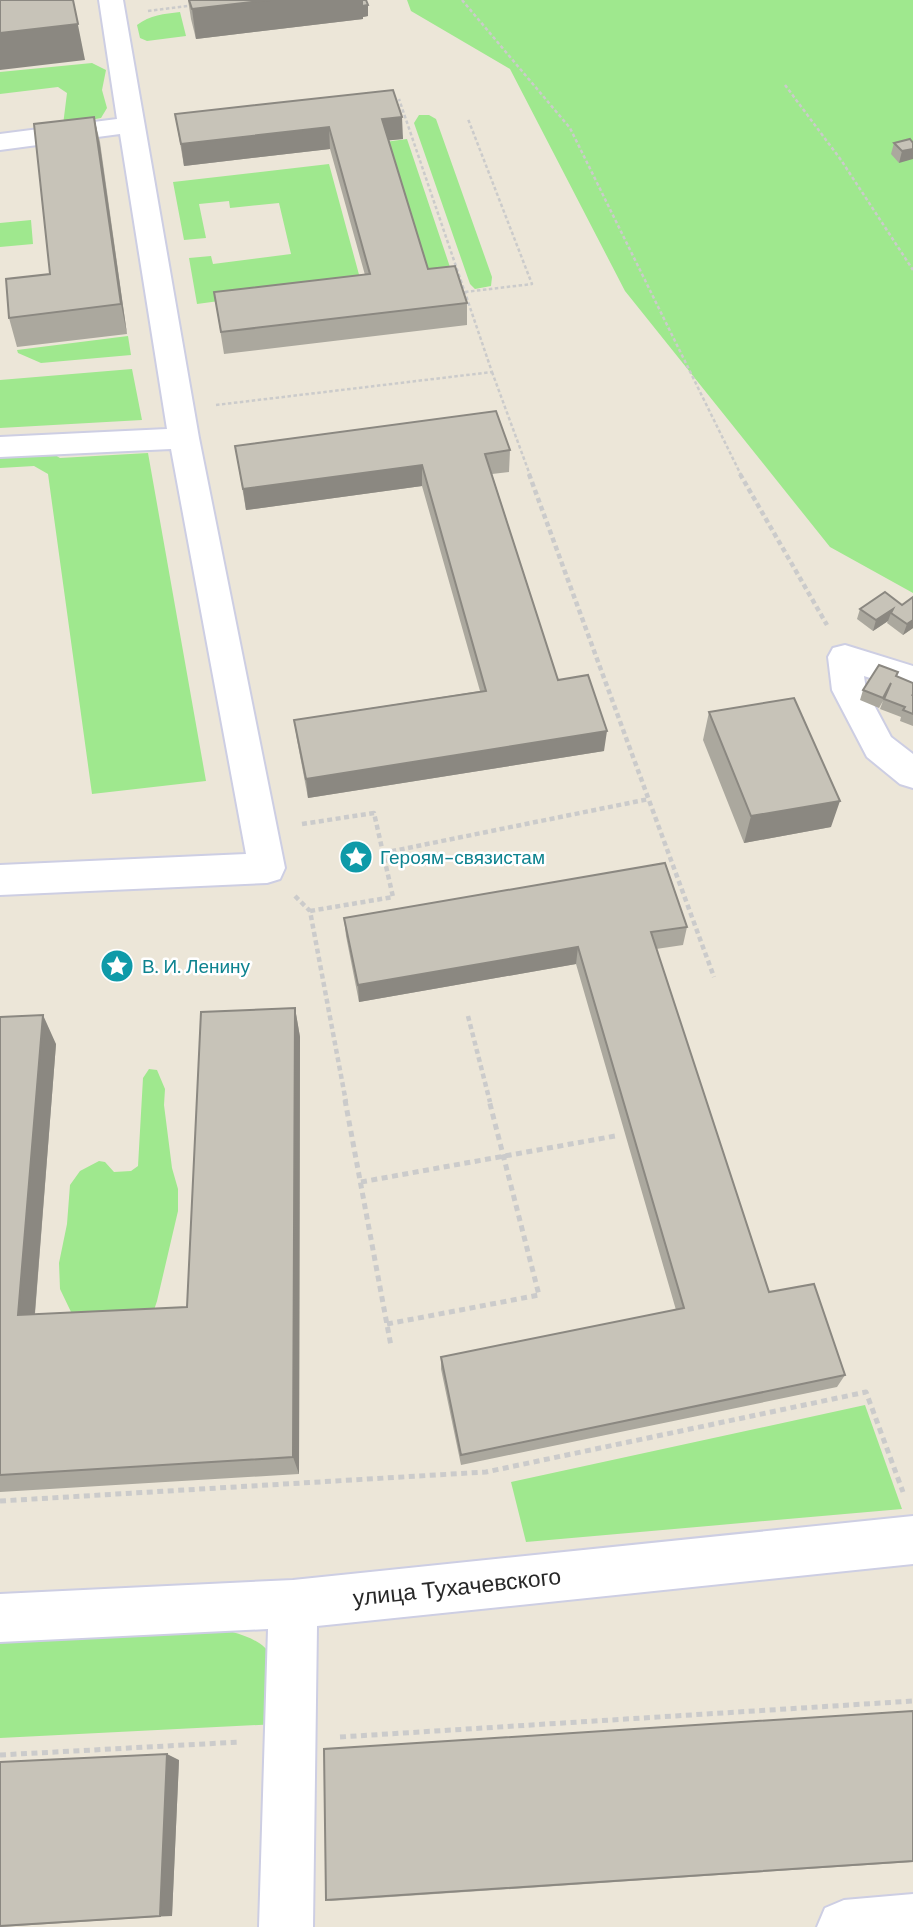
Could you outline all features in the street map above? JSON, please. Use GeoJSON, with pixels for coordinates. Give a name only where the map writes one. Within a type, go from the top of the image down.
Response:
{"type":"FeatureCollection","features":[{"type":"Feature","properties":{"kind":"street"},"geometry":{"type":"LineString","coordinates":[[0,880],[267,868],[182,423],[112,7]]}},
{"type":"Feature","properties":{"kind":"street"},"geometry":{"type":"LineString","coordinates":[[0,142],[131,125]]}},
{"type":"Feature","properties":{"kind":"street"},"geometry":{"type":"LineString","coordinates":[[0,447],[182,423]]}},
{"type":"Feature","properties":{"kind":"street"},"geometry":{"type":"LineString","coordinates":[[913,679],[845,657],[849,690],[879,747],[913,774]]}},
{"type":"Feature","properties":{"kind":"street","name":"улица Тухачевского"},"geometry":{"type":"LineString","coordinates":[[0,1618],[293,1604],[913,1540]]}},
{"type":"Feature","properties":{"kind":"street"},"geometry":{"type":"LineString","coordinates":[[286,1927],[293,1604]]}},
{"type":"Feature","properties":{"kind":"street"},"geometry":{"type":"LineString","coordinates":[[844,1927],[913,1921]]}},
{"type":"Feature","properties":{"kind":"path"},"geometry":{"type":"LineString","coordinates":[[462,0],[570,128],[744,482],[845,657]]}},
{"type":"Feature","properties":{"kind":"path"},"geometry":{"type":"LineString","coordinates":[[112,7],[202,4]]}},
{"type":"Feature","properties":{"kind":"path"},"geometry":{"type":"LineString","coordinates":[[785,85],[841,160],[913,270]]}},
{"type":"Feature","properties":{"kind":"path"},"geometry":{"type":"LineString","coordinates":[[399,99],[492,372],[714,977]]}},
{"type":"Feature","properties":{"kind":"path"},"geometry":{"type":"LineString","coordinates":[[465,292],[532,284],[468,119]]}},
{"type":"Feature","properties":{"kind":"path"},"geometry":{"type":"LineString","coordinates":[[182,423],[492,372]]}},
{"type":"Feature","properties":{"kind":"path"},"geometry":{"type":"LineString","coordinates":[[383,853],[649,799]]}},
{"type":"Feature","properties":{"kind":"path"},"geometry":{"type":"LineString","coordinates":[[260,831],[374,813],[393,897],[310,911]]}},
{"type":"Feature","properties":{"kind":"path"},"geometry":{"type":"LineString","coordinates":[[267,868],[310,911],[391,1346]]}},
{"type":"Feature","properties":{"kind":"path"},"geometry":{"type":"LineString","coordinates":[[387,1324],[539,1295],[468,1016]]}},
{"type":"Feature","properties":{"kind":"path"},"geometry":{"type":"LineString","coordinates":[[361,1182],[615,1136]]}},
{"type":"Feature","properties":{"kind":"path"},"geometry":{"type":"LineString","coordinates":[[0,1501],[486,1472],[866,1392],[904,1493]]}},
{"type":"Feature","properties":{"kind":"path"},"geometry":{"type":"LineString","coordinates":[[0,1755],[291,1740],[913,1701]]}},
{"type":"Feature","properties":{"kind":"green space"},"geometry":{"type":"Polygon","coordinates":[[[407,0],[913,0],[913,593],[830,547],[625,291],[510,69],[411,11],[407,0]]]}},
{"type":"Feature","properties":{"kind":"green space"},"geometry":{"type":"Polygon","coordinates":[[[180,12],[186,36],[147,41],[140,38],[137,25],[147,19],[180,12]]]}},
{"type":"Feature","properties":{"kind":"green space"},"geometry":{"type":"Polygon","coordinates":[[[92,63],[106,70],[102,90],[107,108],[101,118],[63,125],[67,93],[58,87],[0,94],[0,72],[92,63]]]}},
{"type":"Feature","properties":{"kind":"green space"},"geometry":{"type":"Polygon","coordinates":[[[419,115],[429,115],[436,119],[492,277],[491,286],[475,289],[470,284],[414,123],[419,115]]]}},
{"type":"Feature","properties":{"kind":"green space"},"geometry":{"type":"Polygon","coordinates":[[[407,139],[456,285],[431,288],[385,142],[407,139]]]}},
{"type":"Feature","properties":{"kind":"green space"},"geometry":{"type":"Polygon","coordinates":[[[329,164],[361,282],[197,304],[189,258],[211,256],[213,264],[291,254],[279,203],[230,208],[229,201],[199,204],[206,238],[184,240],[173,182],[329,164]]]}},
{"type":"Feature","properties":{"kind":"green space"},"geometry":{"type":"Polygon","coordinates":[[[31,220],[33,244],[0,247],[0,223],[31,220]]]}},
{"type":"Feature","properties":{"kind":"green space"},"geometry":{"type":"Polygon","coordinates":[[[128,336],[131,355],[41,363],[18,353],[17,350],[128,336]]]}},
{"type":"Feature","properties":{"kind":"green space"},"geometry":{"type":"Polygon","coordinates":[[[132,369],[142,420],[0,428],[0,380],[132,369]]]}},
{"type":"Feature","properties":{"kind":"green space"},"geometry":{"type":"Polygon","coordinates":[[[50,452],[60,458],[148,453],[206,781],[92,794],[48,474],[34,466],[0,468],[0,455],[50,452]]]}},
{"type":"Feature","properties":{"kind":"green space"},"geometry":{"type":"Polygon","coordinates":[[[149,1069],[157,1070],[165,1089],[164,1105],[172,1168],[178,1189],[178,1211],[157,1301],[154,1310],[72,1314],[60,1289],[59,1263],[67,1224],[70,1185],[80,1171],[99,1161],[105,1162],[114,1172],[131,1171],[138,1166],[143,1078],[149,1069]]]}},
{"type":"Feature","properties":{"kind":"green space"},"geometry":{"type":"Polygon","coordinates":[[[865,1405],[902,1509],[526,1542],[511,1482],[865,1405]]]}},
{"type":"Feature","properties":{"kind":"green space"},"geometry":{"type":"Polygon","coordinates":[[[210,1627],[245,1636],[268,1651],[275,1672],[278,1724],[0,1738],[0,1637],[210,1627]]]}},
{"type":"Feature","properties":{"kind":"building"},"geometry":{"type":"Polygon","coordinates":[[[0,0],[73,0],[78,24],[0,33],[0,0]]]}},
{"type":"Feature","properties":{"kind":"building"},"geometry":{"type":"Polygon","coordinates":[[[189,0],[270,0],[192,9],[189,0]]]}},
{"type":"Feature","properties":{"kind":"building"},"geometry":{"type":"Polygon","coordinates":[[[393,90],[402,117],[382,119],[428,269],[455,266],[467,303],[221,332],[214,292],[370,274],[329,127],[181,144],[175,114],[393,90]]]}},
{"type":"Feature","properties":{"kind":"building"},"geometry":{"type":"Polygon","coordinates":[[[94,117],[121,304],[9,318],[6,279],[50,274],[34,124],[94,117]]]}},
{"type":"Feature","properties":{"kind":"building"},"geometry":{"type":"Polygon","coordinates":[[[910,139],[913,149],[902,151],[894,143],[910,139]]]}},
{"type":"Feature","properties":{"kind":"building"},"geometry":{"type":"Polygon","coordinates":[[[496,411],[510,450],[485,454],[558,680],[588,675],[607,731],[306,779],[294,720],[486,691],[422,465],[243,489],[235,446],[496,411]]]}},
{"type":"Feature","properties":{"kind":"building"},"geometry":{"type":"Polygon","coordinates":[[[885,592],[902,605],[913,597],[913,620],[907,624],[891,613],[893,609],[876,620],[860,609],[885,592]]]}},
{"type":"Feature","properties":{"kind":"building"},"geometry":{"type":"Polygon","coordinates":[[[879,665],[898,672],[896,676],[913,683],[913,714],[903,710],[905,707],[884,699],[891,683],[883,698],[863,690],[879,665]]]}},
{"type":"Feature","properties":{"kind":"building"},"geometry":{"type":"Polygon","coordinates":[[[794,698],[840,801],[751,816],[709,712],[794,698]]]}},
{"type":"Feature","properties":{"kind":"building"},"geometry":{"type":"Polygon","coordinates":[[[665,863],[687,927],[651,932],[769,1292],[814,1284],[845,1375],[461,1455],[441,1357],[684,1308],[578,947],[358,985],[344,918],[665,863]]]}},
{"type":"Feature","properties":{"kind":"building"},"geometry":{"type":"Polygon","coordinates":[[[295,1008],[293,1457],[0,1475],[0,1017],[43,1015],[18,1315],[187,1307],[201,1012],[295,1008]]]}},
{"type":"Feature","properties":{"kind":"building"},"geometry":{"type":"Polygon","coordinates":[[[913,1711],[913,1861],[326,1900],[324,1749],[913,1711]]]}},
{"type":"Feature","properties":{"kind":"building"},"geometry":{"type":"Polygon","coordinates":[[[167,1754],[160,1916],[0,1926],[0,1762],[167,1754]]]}},
{"type":"Feature","properties":{"kind":"place","name":"Героям-связистам"},"geometry":{"type":"Point","coordinates":[356,857]}},
{"type":"Feature","properties":{"kind":"place","name":"В. И. Ленину"},"geometry":{"type":"Point","coordinates":[117,966]}}]}
